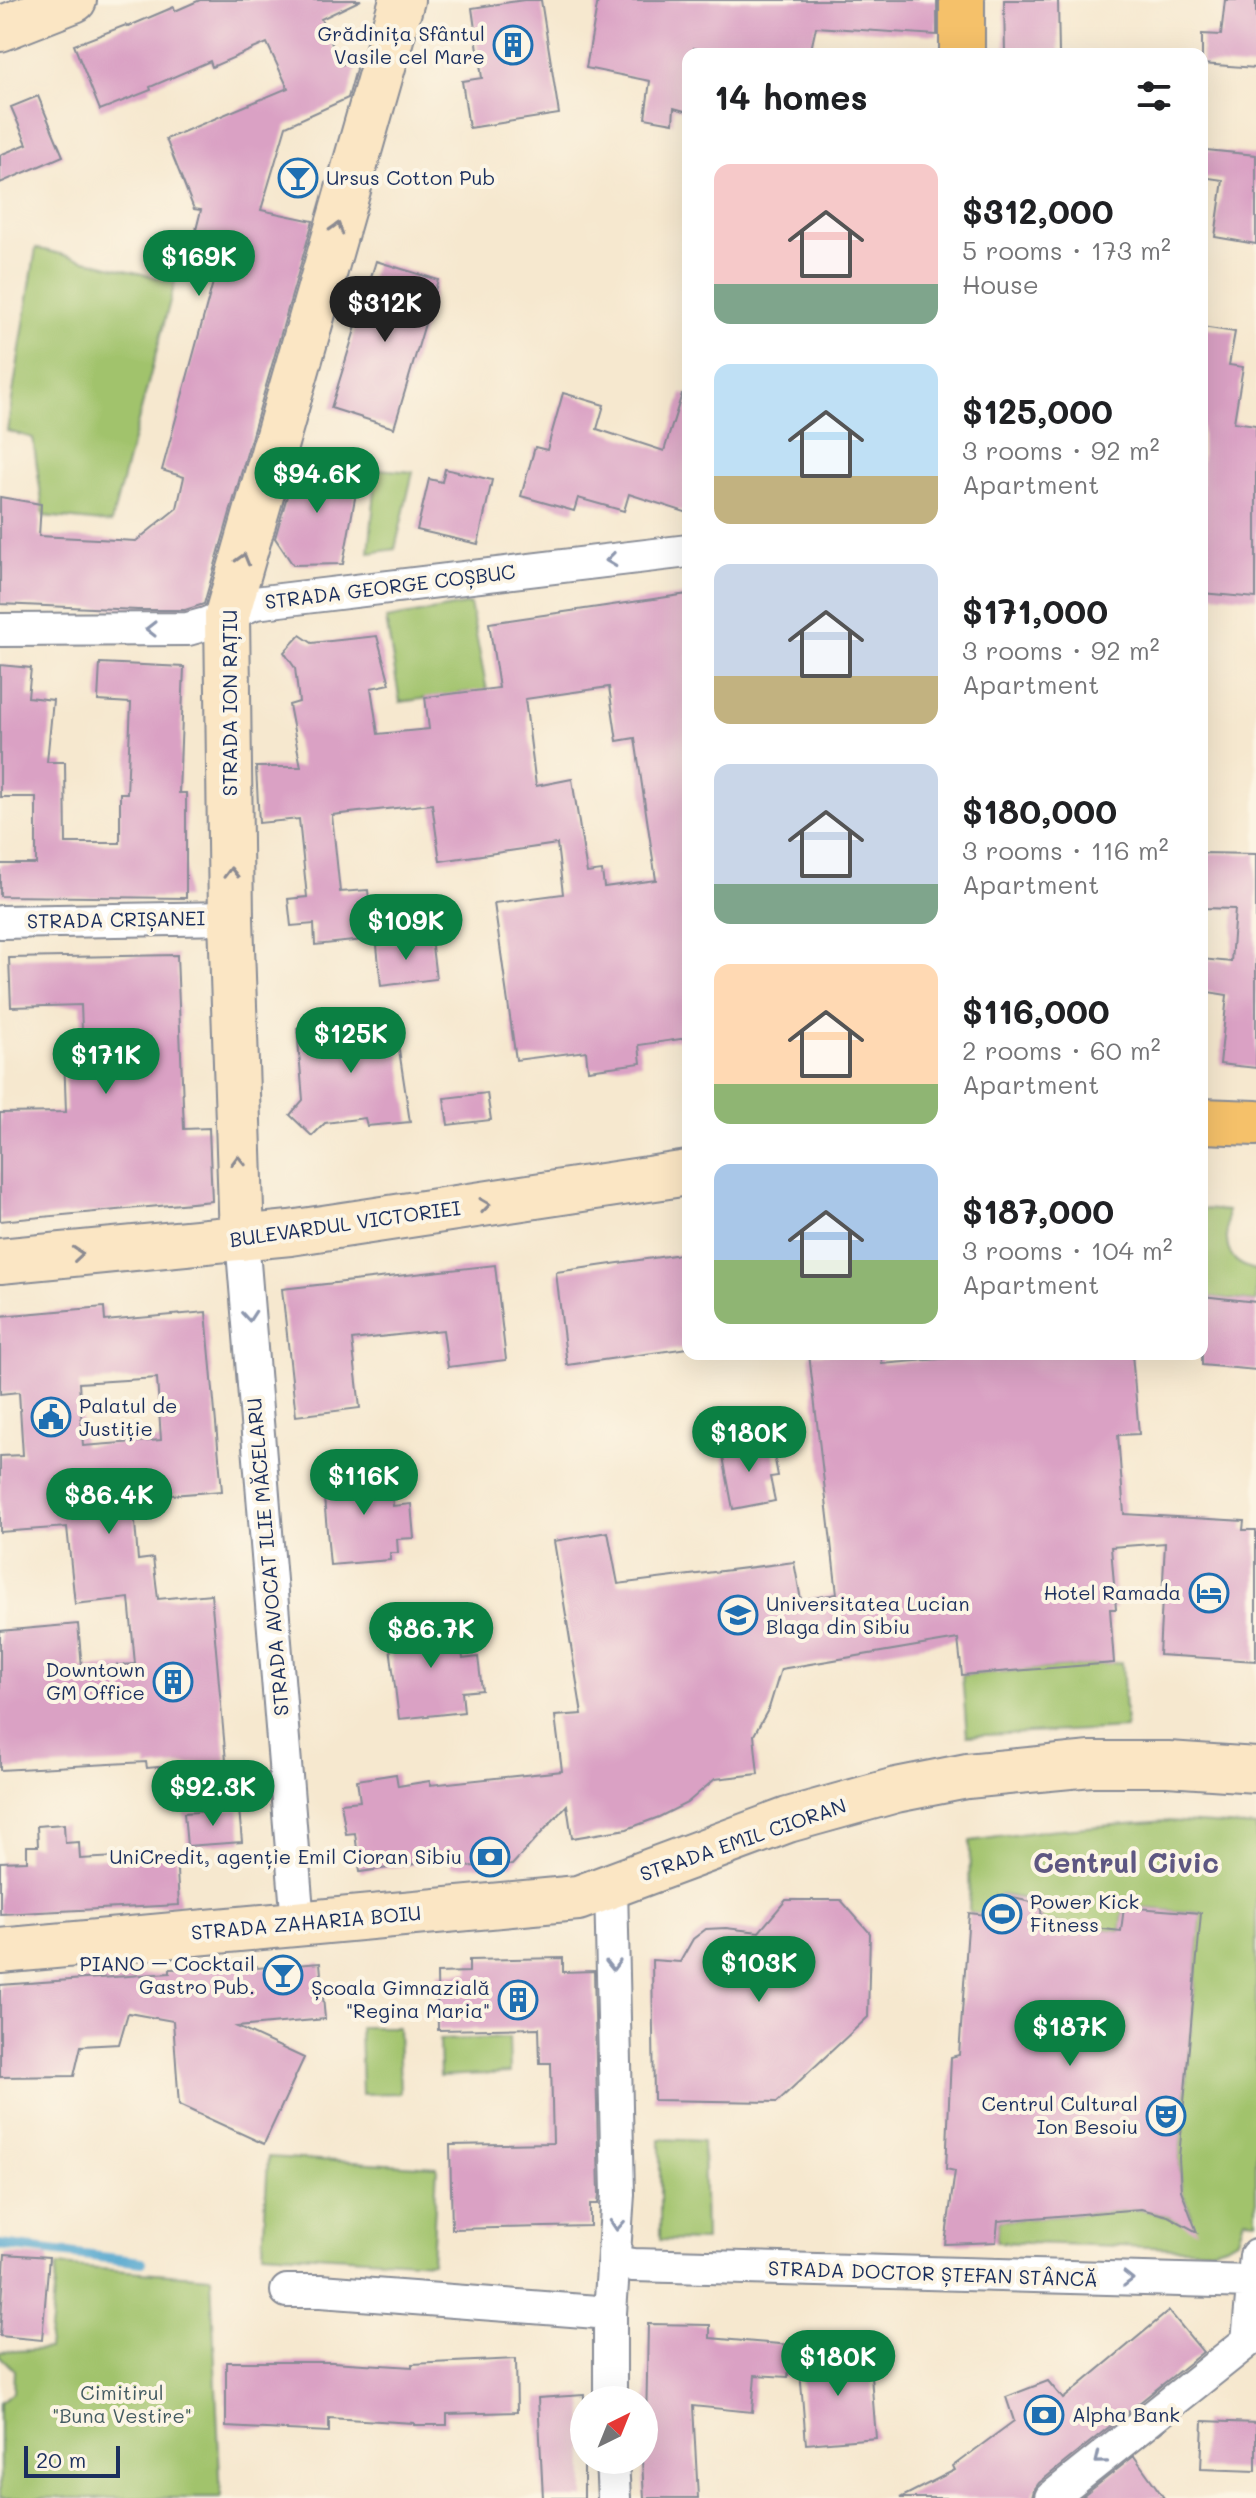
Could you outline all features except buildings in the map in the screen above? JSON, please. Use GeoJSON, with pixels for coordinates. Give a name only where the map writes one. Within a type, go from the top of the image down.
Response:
{"type":"FeatureCollection","features":[{"type":"Feature","properties":{"kind":"main road"},"geometry":{"type":"LineString","coordinates":[[962,0],[962,48]]}},
{"type":"Feature","properties":{"kind":"main road"},"geometry":{"type":"LineString","coordinates":[[1208,1121],[1256,1123]]}},
{"type":"Feature","properties":{"kind":"street"},"geometry":{"type":"LineString","coordinates":[[0,29],[74,0]]}},
{"type":"Feature","properties":{"kind":"street","name":"STRADA ION RAȚIU"},"geometry":{"type":"LineString","coordinates":[[242,1238],[231,918],[227,615],[402,0]]}},
{"type":"Feature","properties":{"kind":"street","name":"STRADA GEORGE COȘBUC"},"geometry":{"type":"LineString","coordinates":[[0,630],[188,629],[255,603],[682,552]]}},
{"type":"Feature","properties":{"kind":"street","name":"STRADA CRIȘANEI"},"geometry":{"type":"LineString","coordinates":[[0,922],[231,918]]}},
{"type":"Feature","properties":{"kind":"street","name":"BULEVARDUL VICTORIEI"},"geometry":{"type":"LineString","coordinates":[[0,1261],[242,1238],[510,1202],[682,1174]]}},
{"type":"Feature","properties":{"kind":"street","name":"STRADA AVOCAT ILIE MĂCELARU"},"geometry":{"type":"LineString","coordinates":[[242,1238],[298,1923]]}},
{"type":"Feature","properties":{"kind":"street","name":"STRADA EMIL CIORAN"},"geometry":{"type":"LineString","coordinates":[[611,1887],[788,1820],[886,1793],[967,1776],[1106,1764],[1168,1764],[1256,1770]]}},
{"type":"Feature","properties":{"kind":"street"},"geometry":{"type":"LineString","coordinates":[[610,2386],[610,2313],[618,2194],[611,1887]]}},
{"type":"Feature","properties":{"kind":"street","name":"STRADA ZAHARIA BOIU"},"geometry":{"type":"LineString","coordinates":[[0,1951],[556,1901],[578,1898],[611,1887]]}},
{"type":"Feature","properties":{"kind":"street","name":"STRADA DOCTOR ȘTEFAN STÂNCĂ"},"geometry":{"type":"LineString","coordinates":[[614,2262],[910,2275],[1255,2269]]}},
{"type":"Feature","properties":{"kind":"street"},"geometry":{"type":"LineString","coordinates":[[1051,2498],[1252,2342],[1255,2269]]}},
{"type":"Feature","properties":{"kind":"street"},"geometry":{"type":"LineString","coordinates":[[287,2291],[610,2313]]}},
{"type":"Feature","properties":{"kind":"street"},"geometry":{"type":"LineString","coordinates":[[613,2474],[614,2498]]}},
{"type":"Feature","properties":{"kind":"green space"},"geometry":{"type":"Polygon","coordinates":[[[36,248],[175,282],[111,523],[44,516],[33,438],[7,431],[36,248]]]}},
{"type":"Feature","properties":{"kind":"green space"},"geometry":{"type":"Polygon","coordinates":[[[377,469],[413,472],[395,549],[369,553],[377,469]]]}},
{"type":"Feature","properties":{"kind":"green space"},"geometry":{"type":"Polygon","coordinates":[[[470,604],[493,721],[468,692],[400,702],[386,619],[470,604]]]}},
{"type":"Feature","properties":{"kind":"green space"},"geometry":{"type":"Polygon","coordinates":[[[1208,1209],[1227,1211],[1228,1248],[1237,1261],[1256,1270],[1256,1302],[1208,1297],[1208,1209]]]}},
{"type":"Feature","properties":{"kind":"green space"},"geometry":{"type":"Polygon","coordinates":[[[1122,1662],[1126,1728],[967,1736],[962,1675],[1122,1662]]]}},
{"type":"Feature","properties":{"kind":"green space"},"geometry":{"type":"Polygon","coordinates":[[[1167,1821],[1256,1827],[1256,2220],[1244,2219],[1238,2238],[1211,2249],[996,2242],[998,2221],[1141,2209],[1182,2223],[1192,2216],[1181,2190],[1179,2158],[1201,1913],[1124,1907],[1121,1931],[1042,1922],[1041,1909],[1036,1903],[1000,1895],[996,1916],[969,1913],[970,1841],[1048,1830],[1167,1821]]]}},
{"type":"Feature","properties":{"kind":"green space"},"geometry":{"type":"Polygon","coordinates":[[[360,2027],[398,2027],[400,2093],[362,2094],[360,2027]]]}},
{"type":"Feature","properties":{"kind":"green space"},"geometry":{"type":"Polygon","coordinates":[[[509,2038],[510,2073],[440,2076],[439,2040],[509,2038]]]}},
{"type":"Feature","properties":{"kind":"green space"},"geometry":{"type":"Polygon","coordinates":[[[660,2139],[703,2141],[705,2241],[660,2240],[660,2139]]]}},
{"type":"Feature","properties":{"kind":"green space"},"geometry":{"type":"Polygon","coordinates":[[[268,2157],[437,2167],[432,2262],[263,2252],[268,2157]]]}},
{"type":"Feature","properties":{"kind":"green space","name":"Cimitirul \"Buna Vestire\""},"geometry":{"type":"Polygon","coordinates":[[[57,2266],[211,2277],[221,2498],[0,2498],[0,2402],[13,2391],[14,2370],[0,2356],[0,2352],[48,2349],[57,2266]]]}},
{"type":"Feature","properties":{"kind":"waterway"},"geometry":{"type":"LineString","coordinates":[[0,2245],[142,2262]]}},
{"type":"Feature","properties":{"kind":"place","name":"Grădinița Sfântul Vasile cel Mare"},"geometry":{"type":"Point","coordinates":[513,45]}},
{"type":"Feature","properties":{"kind":"place","name":"Ursus Cotton Pub"},"geometry":{"type":"Point","coordinates":[298,178]}},
{"type":"Feature","properties":{"kind":"place","name":"Palatul de Justiție"},"geometry":{"type":"Point","coordinates":[51,1417]}},
{"type":"Feature","properties":{"kind":"place","name":"Hotel Ramada"},"geometry":{"type":"Point","coordinates":[1209,1593]}},
{"type":"Feature","properties":{"kind":"place","name":"Universitatea Lucian Blaga din Sibiu"},"geometry":{"type":"Point","coordinates":[738,1615]}},
{"type":"Feature","properties":{"kind":"place","name":"Downtown GM Office"},"geometry":{"type":"Point","coordinates":[173,1682]}},
{"type":"Feature","properties":{"kind":"place","name":"UniCredit, agenție Emil Cioran Sibiu"},"geometry":{"type":"Point","coordinates":[490,1857]}},
{"type":"Feature","properties":{"kind":"place","name":"Power Kick Fitness"},"geometry":{"type":"Point","coordinates":[1002,1914]}},
{"type":"Feature","properties":{"kind":"place","name":"PIANO – Cocktail Gastro Pub."},"geometry":{"type":"Point","coordinates":[283,1975]}},
{"type":"Feature","properties":{"kind":"place","name":"Școala Gimnazială \"Regina Maria\""},"geometry":{"type":"Point","coordinates":[518,2000]}},
{"type":"Feature","properties":{"kind":"place","name":"Centrul Cultural Ion Besoiu"},"geometry":{"type":"Point","coordinates":[1166,2116]}},
{"type":"Feature","properties":{"kind":"place","name":"Alpha Bank"},"geometry":{"type":"Point","coordinates":[1044,2415]}},
{"type":"Feature","properties":{"kind":"district","name":"Centrul Civic"},"geometry":{"type":"Point","coordinates":[1126,1863]}}]}
